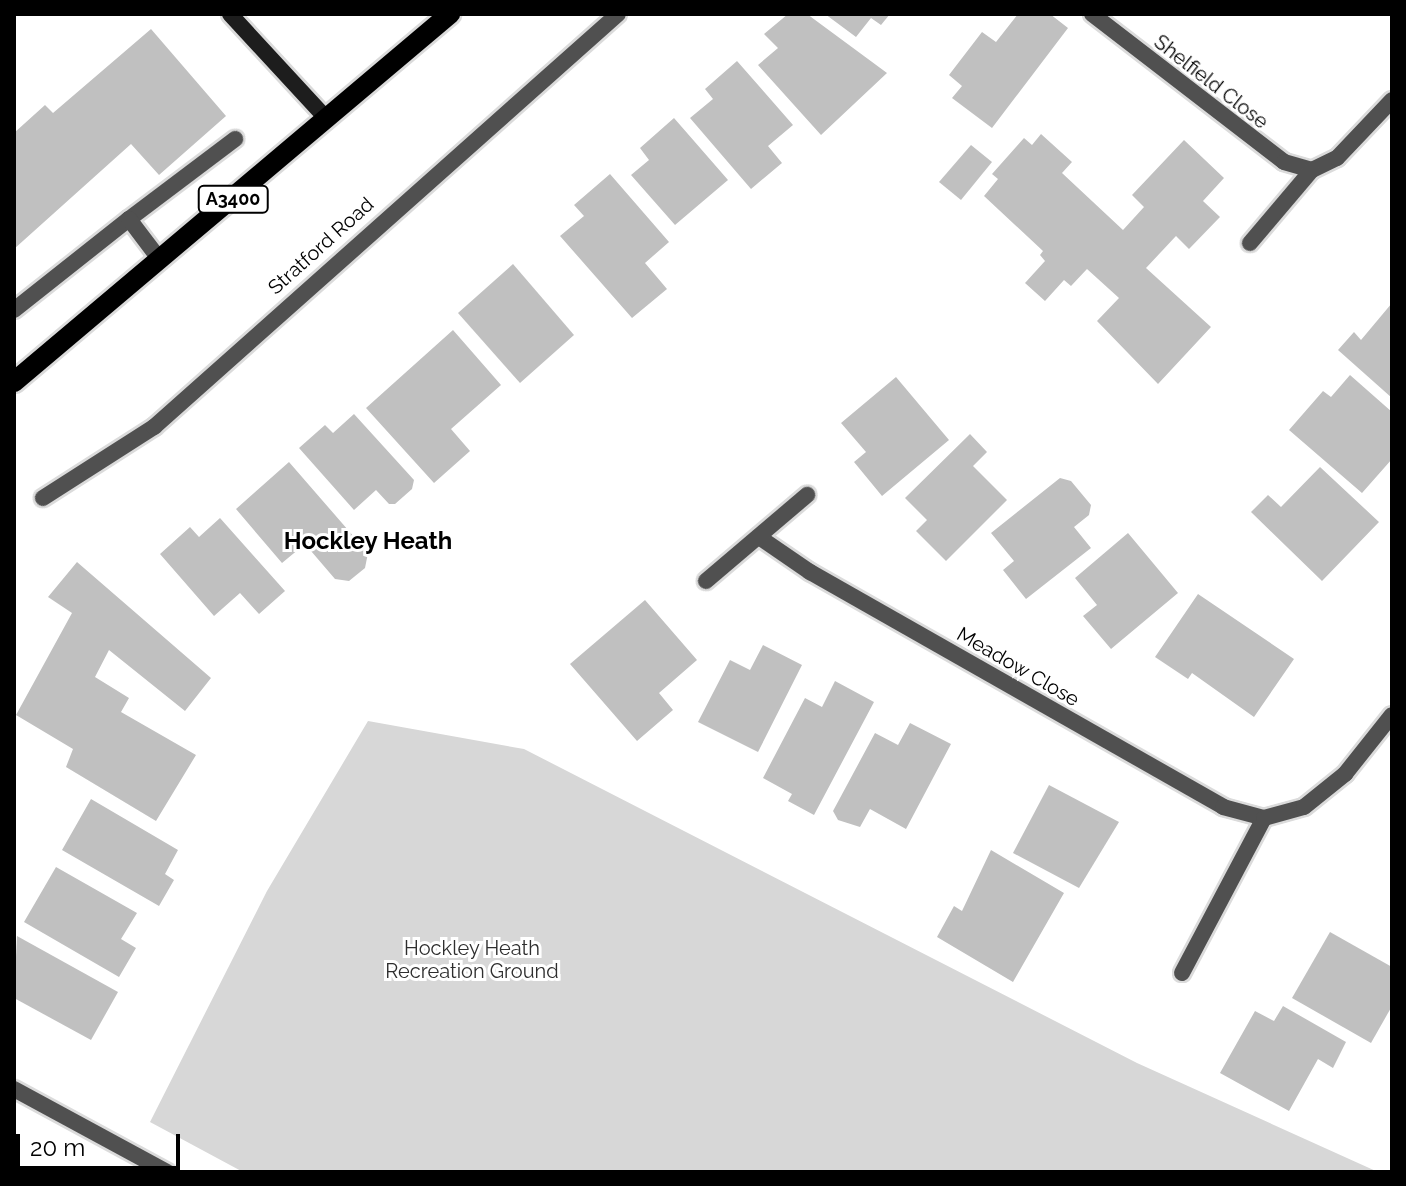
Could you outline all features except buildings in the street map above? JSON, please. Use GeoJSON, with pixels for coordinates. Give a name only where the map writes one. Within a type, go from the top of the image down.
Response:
{"type":"FeatureCollection","features":[{"type":"Feature","properties":{"kind":"main road","name":"A3400"},"geometry":{"type":"LineString","coordinates":[[16,376],[160,260],[450,14]]}},
{"type":"Feature","properties":{"kind":"street"},"geometry":{"type":"LineString","coordinates":[[230,14],[327,119]]}},
{"type":"Feature","properties":{"kind":"street","name":"Stratford Road"},"geometry":{"type":"LineString","coordinates":[[43,498],[154,427],[618,14]]}},
{"type":"Feature","properties":{"kind":"street","name":"Shelfield Close"},"geometry":{"type":"LineString","coordinates":[[1092,14],[1272,154],[1312,170]]}},
{"type":"Feature","properties":{"kind":"street"},"geometry":{"type":"LineString","coordinates":[[1250,243],[1312,170],[1337,158],[1392,100]]}},
{"type":"Feature","properties":{"kind":"street"},"geometry":{"type":"LineString","coordinates":[[14,310],[235,139]]}},
{"type":"Feature","properties":{"kind":"street"},"geometry":{"type":"LineString","coordinates":[[129,219],[160,260]]}},
{"type":"Feature","properties":{"kind":"street"},"geometry":{"type":"LineString","coordinates":[[706,581],[807,495]]}},
{"type":"Feature","properties":{"kind":"street","name":"Meadow Close"},"geometry":{"type":"LineString","coordinates":[[759,537],[810,572],[1223,807],[1264,818]]}},
{"type":"Feature","properties":{"kind":"street"},"geometry":{"type":"LineString","coordinates":[[1182,973],[1264,818],[1304,807],[1345,774],[1392,715]]}},
{"type":"Feature","properties":{"kind":"street"},"geometry":{"type":"LineString","coordinates":[[14,1089],[167,1172]]}},
{"type":"Feature","properties":{"kind":"green space","name":"Hockley Heath Recreation Ground"},"geometry":{"type":"Polygon","coordinates":[[[368,721],[524,749],[1137,1063],[1378,1172],[243,1172],[150,1122],[267,891],[368,721]]]}},
{"type":"Feature","properties":{"kind":"district","name":"Hockley Heath"},"geometry":{"type":"Point","coordinates":[368,541]}}]}
